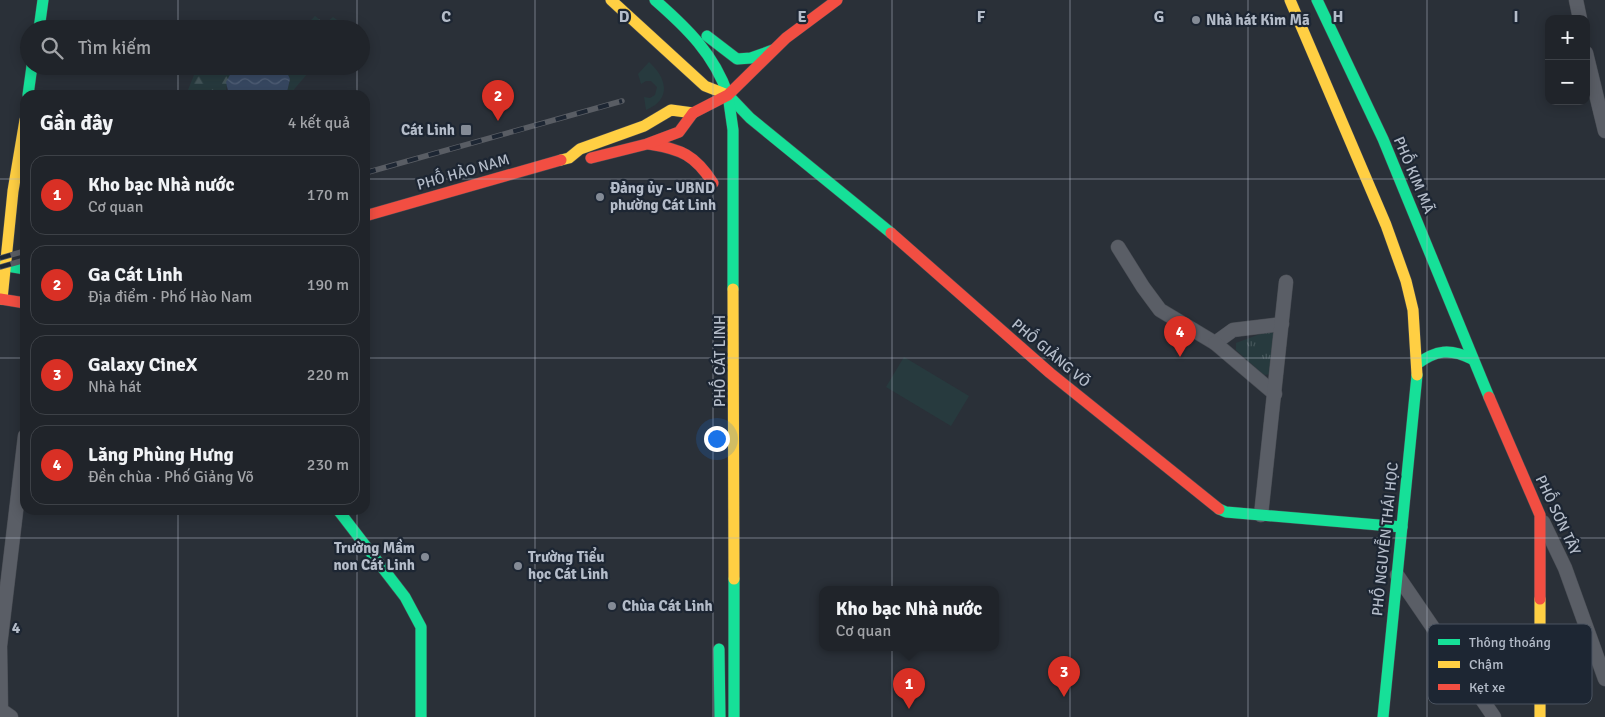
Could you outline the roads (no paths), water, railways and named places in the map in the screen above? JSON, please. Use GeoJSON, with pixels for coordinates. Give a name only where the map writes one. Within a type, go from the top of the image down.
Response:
{"type":"FeatureCollection","features":[{"type":"Feature","properties":{"kind":"main road"},"geometry":{"type":"LineString","coordinates":[[40,20],[43,0]]}},
{"type":"Feature","properties":{"kind":"main road","name":"PHỐ GIẢNG VÕ"},"geometry":{"type":"LineString","coordinates":[[611,0],[653,36],[689,72],[713,91],[728,95]]}},
{"type":"Feature","properties":{"kind":"main road","name":"PHỐ GIẢNG VÕ"},"geometry":{"type":"LineString","coordinates":[[656,0],[684,25],[712,57],[728,95],[750,118],[866,211],[1027,354],[1175,476],[1220,510],[1402,527]]}},
{"type":"Feature","properties":{"kind":"main road","name":"PHỐ HÀO NAM"},"geometry":{"type":"LineString","coordinates":[[569,158],[582,160],[647,144],[679,132],[697,111],[728,95],[773,50],[809,19],[837,0]]}},
{"type":"Feature","properties":{"kind":"main road"},"geometry":{"type":"LineString","coordinates":[[1290,0],[1386,224],[1414,278],[1413,310],[1417,364],[1445,350],[1456,350],[1474,362]]}},
{"type":"Feature","properties":{"kind":"main road","name":"PHỐ KIM MÃ"},"geometry":{"type":"LineString","coordinates":[[1317,0],[1383,140],[1438,270],[1474,362]]}},
{"type":"Feature","properties":{"kind":"main road"},"geometry":{"type":"LineString","coordinates":[[684,25],[704,34],[734,60],[747,60],[773,50]]}},
{"type":"Feature","properties":{"kind":"main road"},"geometry":{"type":"LineString","coordinates":[[689,72],[697,111]]}},
{"type":"Feature","properties":{"kind":"main road"},"geometry":{"type":"LineString","coordinates":[[29,90],[31,75]]}},
{"type":"Feature","properties":{"kind":"main road","name":"PHỐ CÁT LINH"},"geometry":{"type":"LineString","coordinates":[[728,95],[733,137],[734,717]]}},
{"type":"Feature","properties":{"kind":"main road","name":"PHỐ HÀO NAM"},"geometry":{"type":"LineString","coordinates":[[370,215],[569,158],[580,149],[610,140],[644,126],[671,110],[697,111]]}},
{"type":"Feature","properties":{"kind":"main road"},"geometry":{"type":"LineString","coordinates":[[647,144],[672,147],[690,154],[704,168],[713,183]]}},
{"type":"Feature","properties":{"kind":"main road"},"geometry":{"type":"LineString","coordinates":[[20,150],[3,266],[1,299],[20,302]]}},
{"type":"Feature","properties":{"kind":"main road"},"geometry":{"type":"LineString","coordinates":[[3,266],[20,268]]}},
{"type":"Feature","properties":{"kind":"main road"},"geometry":{"type":"LineString","coordinates":[[1414,278],[1438,270]]}},
{"type":"Feature","properties":{"kind":"main road","name":"PHỐ SƠN TÂY"},"geometry":{"type":"LineString","coordinates":[[1474,362],[1540,515]]}},
{"type":"Feature","properties":{"kind":"main road","name":"PHỐ NGUYỄN THÁI HỌC"},"geometry":{"type":"LineString","coordinates":[[1383,717],[1417,364]]}},
{"type":"Feature","properties":{"kind":"main road"},"geometry":{"type":"LineString","coordinates":[[342,515],[405,597],[421,627],[421,717]]}},
{"type":"Feature","properties":{"kind":"main road"},"geometry":{"type":"LineString","coordinates":[[1540,515],[1540,624]]}},
{"type":"Feature","properties":{"kind":"main road"},"geometry":{"type":"LineString","coordinates":[[718,649],[720,717]]}},
{"type":"Feature","properties":{"kind":"main road"},"geometry":{"type":"LineString","coordinates":[[1540,704],[1540,717]]}},
{"type":"Feature","properties":{"kind":"street"},"geometry":{"type":"LineString","coordinates":[[1576,0],[1579,15]]}},
{"type":"Feature","properties":{"kind":"street"},"geometry":{"type":"LineString","coordinates":[[1588,60],[1605,131]]}},
{"type":"Feature","properties":{"kind":"street"},"geometry":{"type":"LineString","coordinates":[[1118,247],[1160,310],[1215,343],[1275,394]]}},
{"type":"Feature","properties":{"kind":"street"},"geometry":{"type":"LineString","coordinates":[[1261,515],[1286,282]]}},
{"type":"Feature","properties":{"kind":"street"},"geometry":{"type":"LineString","coordinates":[[1215,343],[1233,330],[1282,324]]}},
{"type":"Feature","properties":{"kind":"street"},"geometry":{"type":"LineString","coordinates":[[11,717],[2,710],[0,646],[20,478]]}},
{"type":"Feature","properties":{"kind":"street","name":"PHỐ SƠN TÂY"},"geometry":{"type":"LineString","coordinates":[[1540,515],[1565,568],[1585,624]]}},
{"type":"Feature","properties":{"kind":"street"},"geometry":{"type":"LineString","coordinates":[[1397,574],[1431,624]]}},
{"type":"Feature","properties":{"kind":"street","name":"PHỐ SƠN TÂY"},"geometry":{"type":"LineString","coordinates":[[1592,643],[1605,679]]}},
{"type":"Feature","properties":{"kind":"street"},"geometry":{"type":"LineString","coordinates":[[718,649],[735,648]]}},
{"type":"Feature","properties":{"kind":"street"},"geometry":{"type":"LineString","coordinates":[[1485,704],[1494,717]]}},
{"type":"Feature","properties":{"kind":"water"},"geometry":{"type":"Polygon","coordinates":[[[230,75],[288,75],[290,79],[287,90],[228,90],[226,82],[230,75]]]}},
{"type":"Feature","properties":{"kind":"railway"},"geometry":{"type":"LineString","coordinates":[[370,172],[622,101]]}},
{"type":"Feature","properties":{"kind":"railway"},"geometry":{"type":"LineString","coordinates":[[0,258],[20,252]]}},
{"type":"Feature","properties":{"kind":"railway"},"geometry":{"type":"LineString","coordinates":[[0,267],[20,261]]}},
{"type":"Feature","properties":{"kind":"place","name":"Nhà hát Kim Mã"},"geometry":{"type":"Point","coordinates":[1196,20]}},
{"type":"Feature","properties":{"kind":"place","name":"Ga Cát Linh"},"geometry":{"type":"Point","coordinates":[498,121]}},
{"type":"Feature","properties":{"kind":"place","name":"Cát Linh"},"geometry":{"type":"Point","coordinates":[466,130]}},
{"type":"Feature","properties":{"kind":"place","name":"Đảng ủy - UBND phường Cát Linh"},"geometry":{"type":"Point","coordinates":[600,197]}},
{"type":"Feature","properties":{"kind":"place","name":"Lăng Phùng Hưng"},"geometry":{"type":"Point","coordinates":[1180,357]}},
{"type":"Feature","properties":{"kind":"place","name":"Trường Mầm non Cát Linh"},"geometry":{"type":"Point","coordinates":[425,557]}},
{"type":"Feature","properties":{"kind":"place","name":"Trường Tiểu học Cát Linh"},"geometry":{"type":"Point","coordinates":[518,566]}},
{"type":"Feature","properties":{"kind":"place","name":"Chùa Cát Linh"},"geometry":{"type":"Point","coordinates":[612,606]}},
{"type":"Feature","properties":{"kind":"place","name":"Galaxy CineX"},"geometry":{"type":"Point","coordinates":[1064,697]}},
{"type":"Feature","properties":{"kind":"place","name":"Kho bạc Nhà nước"},"geometry":{"type":"Point","coordinates":[909,709]}}]}
